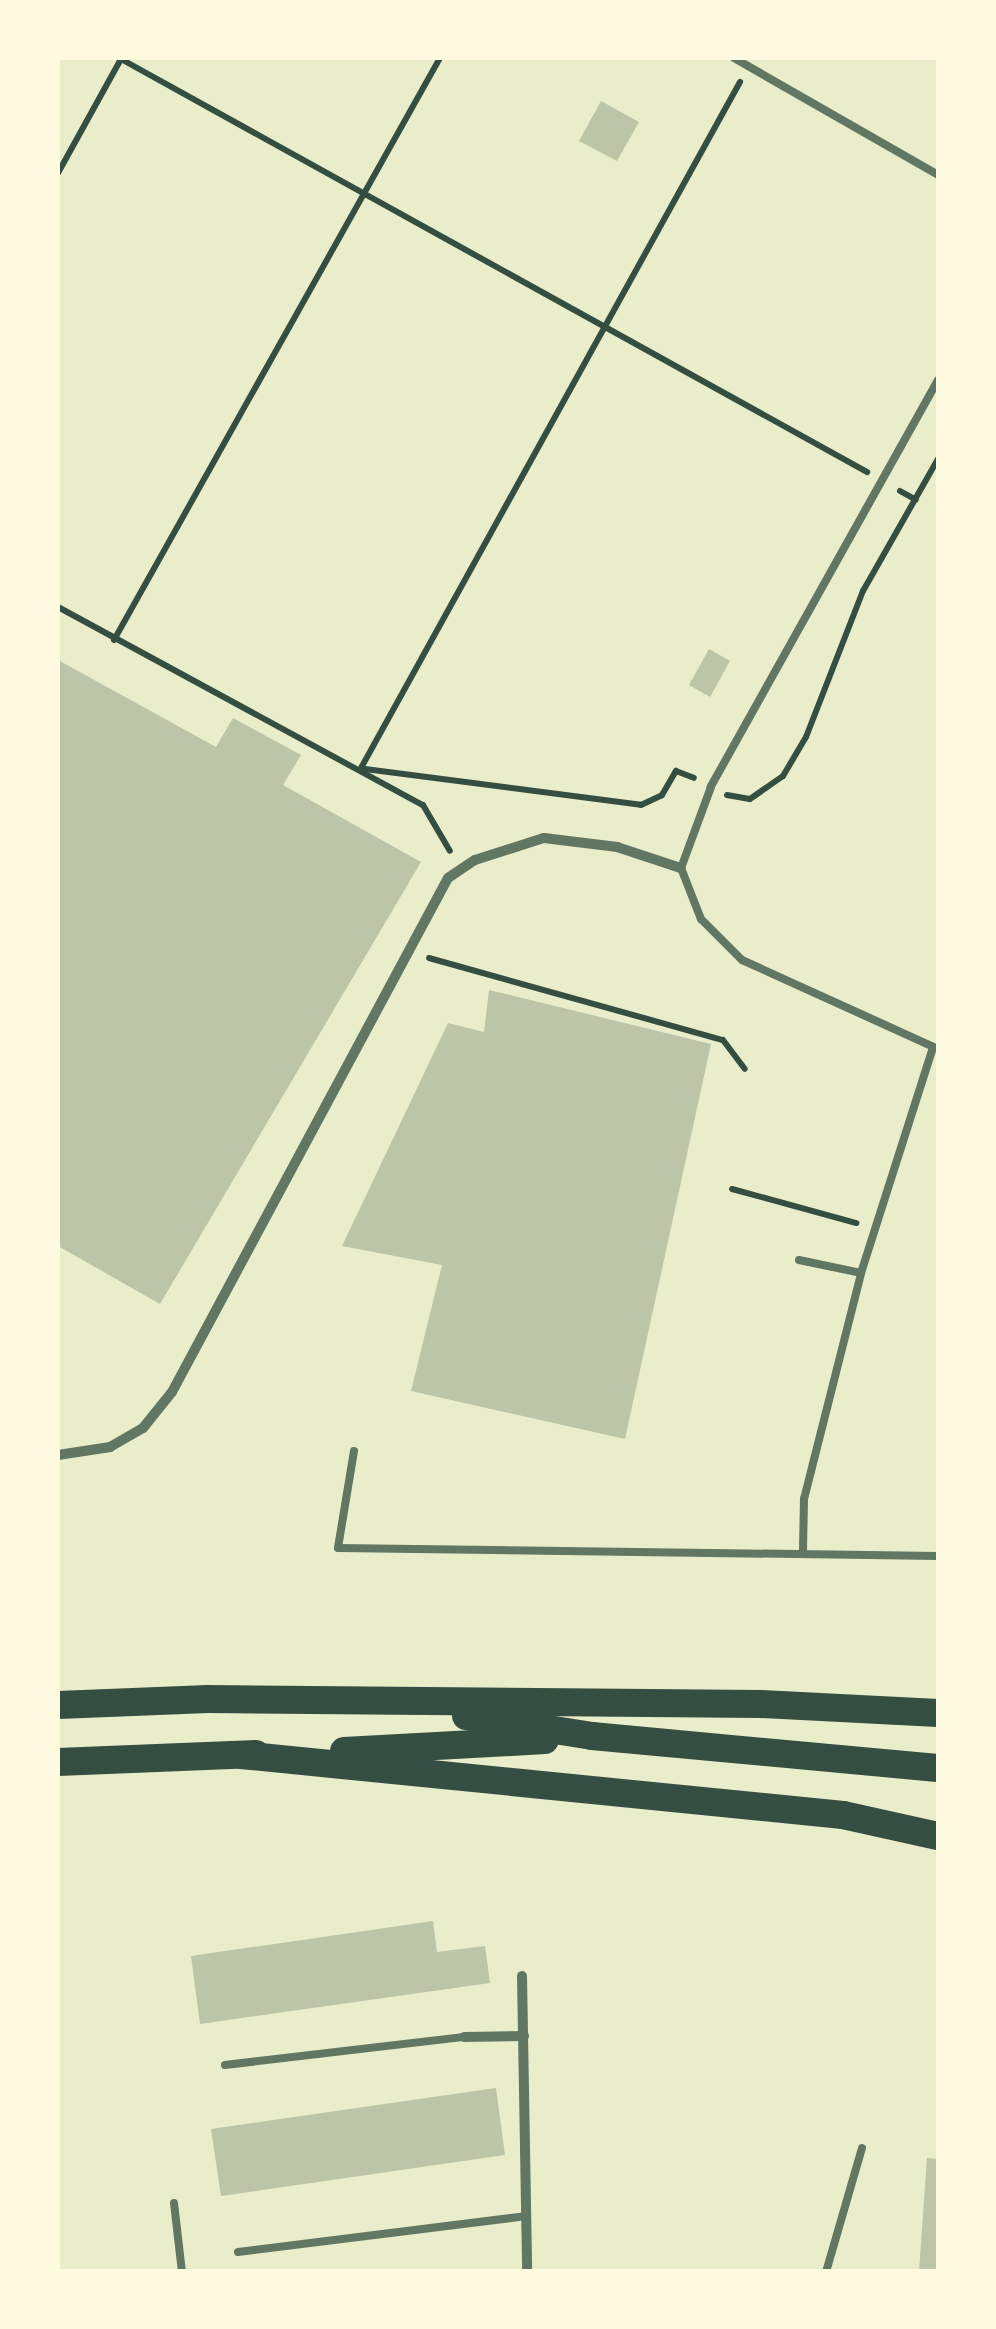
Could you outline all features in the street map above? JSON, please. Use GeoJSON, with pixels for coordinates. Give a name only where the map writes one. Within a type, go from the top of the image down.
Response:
{"type":"FeatureCollection","features":[{"type":"Feature","properties":{"kind":"highway"},"geometry":{"type":"LineString","coordinates":[[381,1702],[592,1736],[938,1768]]}},
{"type":"Feature","properties":{"kind":"highway"},"geometry":{"type":"LineString","coordinates":[[58,1704],[760,1704],[938,1713]]}},
{"type":"Feature","properties":{"kind":"highway"},"geometry":{"type":"LineString","coordinates":[[58,1762],[592,1736]]}},
{"type":"Feature","properties":{"kind":"highway"},"geometry":{"type":"LineString","coordinates":[[242,1755],[843,1815],[938,1836]]}},
{"type":"Feature","properties":{"kind":"street"},"geometry":{"type":"LineString","coordinates":[[58,1455],[110,1447],[143,1428],[172,1392],[430,903],[460,868],[544,838],[617,847],[681,868]]}},
{"type":"Feature","properties":{"kind":"street"},"geometry":{"type":"LineString","coordinates":[[522,1976],[527,2272]]}},
{"type":"Feature","properties":{"kind":"street"},"geometry":{"type":"LineString","coordinates":[[464,2036],[524,2036]]}},
{"type":"Feature","properties":{"kind":"lane"},"geometry":{"type":"LineString","coordinates":[[734,58],[938,175]]}},
{"type":"Feature","properties":{"kind":"lane"},"geometry":{"type":"LineString","coordinates":[[803,1550],[804,1499],[861,1273],[936,1048],[742,960],[701,919],[681,868],[711,787],[938,380]]}},
{"type":"Feature","properties":{"kind":"lane"},"geometry":{"type":"LineString","coordinates":[[800,1260],[861,1273]]}},
{"type":"Feature","properties":{"kind":"lane"},"geometry":{"type":"LineString","coordinates":[[354,1451],[338,1548],[803,1550],[938,1556]]}},
{"type":"Feature","properties":{"kind":"lane"},"geometry":{"type":"LineString","coordinates":[[225,2065],[464,2036]]}},
{"type":"Feature","properties":{"kind":"lane"},"geometry":{"type":"LineString","coordinates":[[826,2272],[862,2148]]}},
{"type":"Feature","properties":{"kind":"lane"},"geometry":{"type":"LineString","coordinates":[[174,2204],[182,2272]]}},
{"type":"Feature","properties":{"kind":"lane"},"geometry":{"type":"LineString","coordinates":[[238,2252],[526,2216]]}},
{"type":"Feature","properties":{"kind":"path"},"geometry":{"type":"LineString","coordinates":[[58,173],[122,58],[916,500]]}},
{"type":"Feature","properties":{"kind":"path"},"geometry":{"type":"LineString","coordinates":[[114,640],[440,58]]}},
{"type":"Feature","properties":{"kind":"path"},"geometry":{"type":"LineString","coordinates":[[361,768],[749,65]]}},
{"type":"Feature","properties":{"kind":"path"},"geometry":{"type":"LineString","coordinates":[[736,800],[750,799],[784,776],[806,737],[863,591],[938,459]]}},
{"type":"Feature","properties":{"kind":"path"},"geometry":{"type":"LineString","coordinates":[[58,607],[361,768],[422,806],[460,868]]}},
{"type":"Feature","properties":{"kind":"path"},"geometry":{"type":"LineString","coordinates":[[361,768],[641,806],[662,795],[676,772],[691,776]]}},
{"type":"Feature","properties":{"kind":"path"},"geometry":{"type":"LineString","coordinates":[[438,945],[428,958],[723,1040],[745,1069]]}},
{"type":"Feature","properties":{"kind":"path"},"geometry":{"type":"LineString","coordinates":[[732,1189],[874,1228]]}},
{"type":"Feature","properties":{"kind":"building"},"geometry":{"type":"Polygon","coordinates":[[[601,101],[639,122],[617,161],[579,141],[601,101]]]}},
{"type":"Feature","properties":{"kind":"building"},"geometry":{"type":"Polygon","coordinates":[[[709,649],[730,661],[710,697],[689,685],[709,649]]]}},
{"type":"Feature","properties":{"kind":"building"},"geometry":{"type":"Polygon","coordinates":[[[58,660],[216,747],[233,718],[301,755],[283,785],[421,862],[160,1304],[58,1246],[58,660]]]}},
{"type":"Feature","properties":{"kind":"building"},"geometry":{"type":"Polygon","coordinates":[[[489,990],[711,1044],[625,1439],[411,1391],[442,1265],[342,1246],[448,1023],[484,1032],[489,990]]]}},
{"type":"Feature","properties":{"kind":"building"},"geometry":{"type":"Polygon","coordinates":[[[433,1921],[437,1952],[485,1946],[490,1983],[200,2024],[191,1956],[433,1921]]]}},
{"type":"Feature","properties":{"kind":"building"},"geometry":{"type":"Polygon","coordinates":[[[496,2088],[505,2155],[221,2196],[211,2129],[496,2088]]]}},
{"type":"Feature","properties":{"kind":"building"},"geometry":{"type":"Polygon","coordinates":[[[927,2158],[938,2159],[938,2272],[919,2272],[927,2158]]]}}]}
